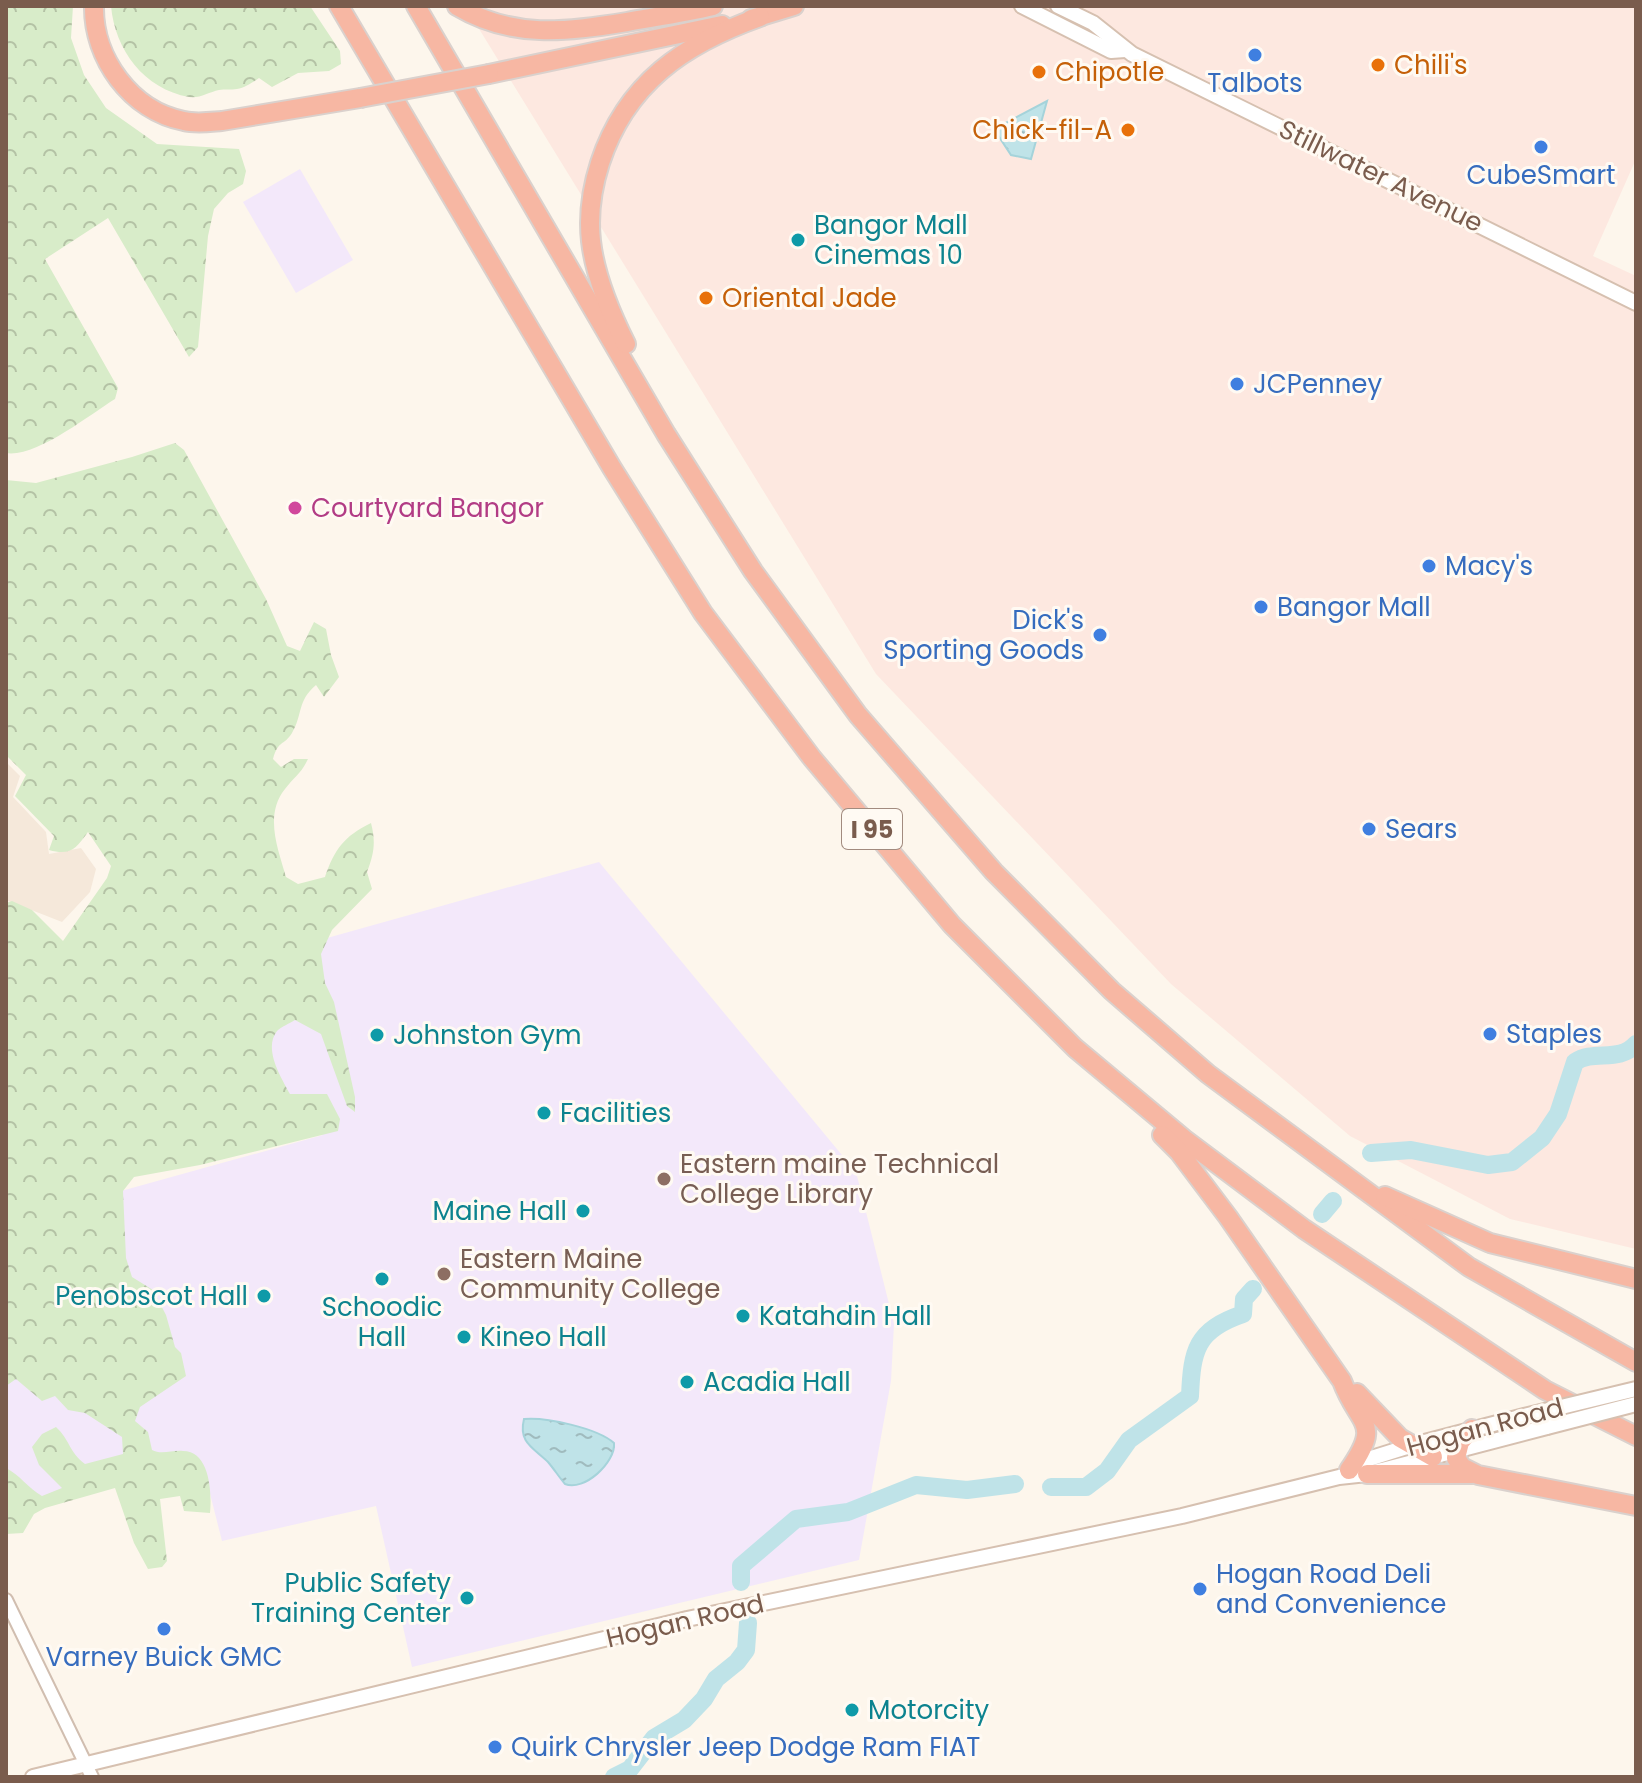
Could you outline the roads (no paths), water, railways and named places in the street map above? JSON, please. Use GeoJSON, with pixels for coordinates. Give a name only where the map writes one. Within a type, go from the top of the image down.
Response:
{"type":"FeatureCollection","features":[{"type":"Feature","properties":{"kind":"highway"},"geometry":{"type":"LineString","coordinates":[[94,6],[98,39],[113,73],[142,102],[173,118],[199,123],[489,74],[760,17]]}},
{"type":"Feature","properties":{"kind":"highway","name":"I 95"},"geometry":{"type":"LineString","coordinates":[[339,6],[604,455],[703,613],[812,758],[952,925],[1075,1048],[1184,1139],[1304,1229],[1545,1390],[1636,1436]]}},
{"type":"Feature","properties":{"kind":"highway","name":"I 95"},"geometry":{"type":"LineString","coordinates":[[416,6],[666,434],[753,571],[858,715],[994,872],[1112,991],[1208,1074],[1469,1267],[1636,1362]]}},
{"type":"Feature","properties":{"kind":"highway"},"geometry":{"type":"LineString","coordinates":[[457,6],[497,23],[538,32],[587,29],[713,6]]}},
{"type":"Feature","properties":{"kind":"highway"},"geometry":{"type":"LineString","coordinates":[[724,526],[617,326],[594,261],[590,241],[590,210],[596,173],[605,146],[628,104],[649,80],[689,50],[733,27],[794,6]]}},
{"type":"Feature","properties":{"kind":"highway"},"geometry":{"type":"LineString","coordinates":[[1075,1048],[1179,1152],[1245,1240],[1342,1381],[1388,1428],[1433,1457]]}},
{"type":"Feature","properties":{"kind":"highway"},"geometry":{"type":"LineString","coordinates":[[1366,1192],[1390,1198],[1490,1243],[1636,1279]]}},
{"type":"Feature","properties":{"kind":"highway"},"geometry":{"type":"LineString","coordinates":[[1342,1381],[1348,1397],[1364,1420],[1367,1435],[1351,1474],[1442,1472],[1478,1475],[1636,1506]]}},
{"type":"Feature","properties":{"kind":"highway"},"geometry":{"type":"LineString","coordinates":[[1472,1429],[1460,1442],[1458,1463],[1478,1475]]}},
{"type":"Feature","properties":{"kind":"main road","name":"Stillwater Avenue"},"geometry":{"type":"LineString","coordinates":[[1022,6],[1111,51],[1125,50]]}},
{"type":"Feature","properties":{"kind":"main road","name":"Stillwater Avenue"},"geometry":{"type":"LineString","coordinates":[[1058,6],[1093,23],[1125,50],[1636,303]]}},
{"type":"Feature","properties":{"kind":"main road","name":"Hogan Road"},"geometry":{"type":"LineString","coordinates":[[1351,1474],[1362,1461],[1413,1445],[1636,1389]]}},
{"type":"Feature","properties":{"kind":"main road","name":"Hogan Road"},"geometry":{"type":"LineString","coordinates":[[33,1777],[88,1770],[687,1619],[1177,1517],[1433,1457],[1636,1404]]}},
{"type":"Feature","properties":{"kind":"street"},"geometry":{"type":"LineString","coordinates":[[6,1600],[88,1770]]}},
{"type":"Feature","properties":{"kind":"water"},"geometry":{"type":"Polygon","coordinates":[[[1047,101],[1031,159],[1011,155],[994,129],[1047,101]]]}},
{"type":"Feature","properties":{"kind":"water"},"geometry":{"type":"Polygon","coordinates":[[[524,1419],[584,1428],[606,1438],[614,1443],[610,1459],[589,1480],[581,1484],[565,1484],[525,1439],[524,1419]]]}},
{"type":"Feature","properties":{"kind":"waterway"},"geometry":{"type":"LineString","coordinates":[[1371,1153],[1411,1150],[1488,1165],[1512,1162],[1542,1138],[1558,1114],[1575,1062],[1590,1056],[1622,1053],[1636,1044]]}},
{"type":"Feature","properties":{"kind":"waterway"},"geometry":{"type":"LineString","coordinates":[[1322,1214],[1333,1201]]}},
{"type":"Feature","properties":{"kind":"waterway"},"geometry":{"type":"LineString","coordinates":[[1051,1487],[1086,1487],[1107,1471],[1129,1440],[1190,1396],[1195,1354],[1200,1344],[1215,1327],[1243,1314],[1244,1299],[1253,1289]]}},
{"type":"Feature","properties":{"kind":"waterway"},"geometry":{"type":"LineString","coordinates":[[741,1582],[741,1566],[796,1519],[848,1512],[916,1485],[967,1490],[1015,1484]]}},
{"type":"Feature","properties":{"kind":"waterway"},"geometry":{"type":"LineString","coordinates":[[614,1777],[630,1769],[654,1738],[684,1720],[704,1699],[716,1679],[737,1662],[746,1650],[748,1623]]}},
{"type":"Feature","properties":{"kind":"place","name":"Talbots"},"geometry":{"type":"Point","coordinates":[1255,55]}},
{"type":"Feature","properties":{"kind":"place","name":"Chili's"},"geometry":{"type":"Point","coordinates":[1378,65]}},
{"type":"Feature","properties":{"kind":"place","name":"Chipotle"},"geometry":{"type":"Point","coordinates":[1039,72]}},
{"type":"Feature","properties":{"kind":"place","name":"Chick-fil-A"},"geometry":{"type":"Point","coordinates":[1128,130]}},
{"type":"Feature","properties":{"kind":"place","name":"CubeSmart"},"geometry":{"type":"Point","coordinates":[1541,147]}},
{"type":"Feature","properties":{"kind":"place","name":"Bangor Mall Cinemas 10"},"geometry":{"type":"Point","coordinates":[798,240]}},
{"type":"Feature","properties":{"kind":"place","name":"Oriental Jade"},"geometry":{"type":"Point","coordinates":[706,298]}},
{"type":"Feature","properties":{"kind":"place","name":"JCPenney"},"geometry":{"type":"Point","coordinates":[1237,384]}},
{"type":"Feature","properties":{"kind":"place","name":"Courtyard Bangor"},"geometry":{"type":"Point","coordinates":[295,508]}},
{"type":"Feature","properties":{"kind":"place","name":"Macy's"},"geometry":{"type":"Point","coordinates":[1429,566]}},
{"type":"Feature","properties":{"kind":"place","name":"Bangor Mall"},"geometry":{"type":"Point","coordinates":[1261,607]}},
{"type":"Feature","properties":{"kind":"place","name":"Dick's Sporting Goods"},"geometry":{"type":"Point","coordinates":[1100,635]}},
{"type":"Feature","properties":{"kind":"place","name":"Sears"},"geometry":{"type":"Point","coordinates":[1369,829]}},
{"type":"Feature","properties":{"kind":"place","name":"Staples"},"geometry":{"type":"Point","coordinates":[1490,1034]}},
{"type":"Feature","properties":{"kind":"place","name":"Johnston Gym"},"geometry":{"type":"Point","coordinates":[377,1035]}},
{"type":"Feature","properties":{"kind":"place","name":"Facilities"},"geometry":{"type":"Point","coordinates":[544,1113]}},
{"type":"Feature","properties":{"kind":"place","name":"Eastern maine Technical College Library"},"geometry":{"type":"Point","coordinates":[664,1179]}},
{"type":"Feature","properties":{"kind":"place","name":"Maine Hall"},"geometry":{"type":"Point","coordinates":[583,1211]}},
{"type":"Feature","properties":{"kind":"place","name":"Eastern Maine Community College"},"geometry":{"type":"Point","coordinates":[444,1274]}},
{"type":"Feature","properties":{"kind":"place","name":"Schoodic Hall"},"geometry":{"type":"Point","coordinates":[382,1279]}},
{"type":"Feature","properties":{"kind":"place","name":"Penobscot Hall"},"geometry":{"type":"Point","coordinates":[264,1296]}},
{"type":"Feature","properties":{"kind":"place","name":"Katahdin Hall"},"geometry":{"type":"Point","coordinates":[743,1316]}},
{"type":"Feature","properties":{"kind":"place","name":"Kineo Hall"},"geometry":{"type":"Point","coordinates":[464,1337]}},
{"type":"Feature","properties":{"kind":"place","name":"Acadia Hall"},"geometry":{"type":"Point","coordinates":[687,1382]}},
{"type":"Feature","properties":{"kind":"place","name":"Hogan Road Deli and Convenience"},"geometry":{"type":"Point","coordinates":[1200,1589]}},
{"type":"Feature","properties":{"kind":"place","name":"Public Safety Training Center"},"geometry":{"type":"Point","coordinates":[467,1598]}},
{"type":"Feature","properties":{"kind":"place","name":"Varney Buick GMC"},"geometry":{"type":"Point","coordinates":[164,1629]}},
{"type":"Feature","properties":{"kind":"place","name":"Motorcity"},"geometry":{"type":"Point","coordinates":[852,1710]}},
{"type":"Feature","properties":{"kind":"place","name":"Quirk Chrysler Jeep Dodge Ram FIAT"},"geometry":{"type":"Point","coordinates":[495,1747]}}]}
